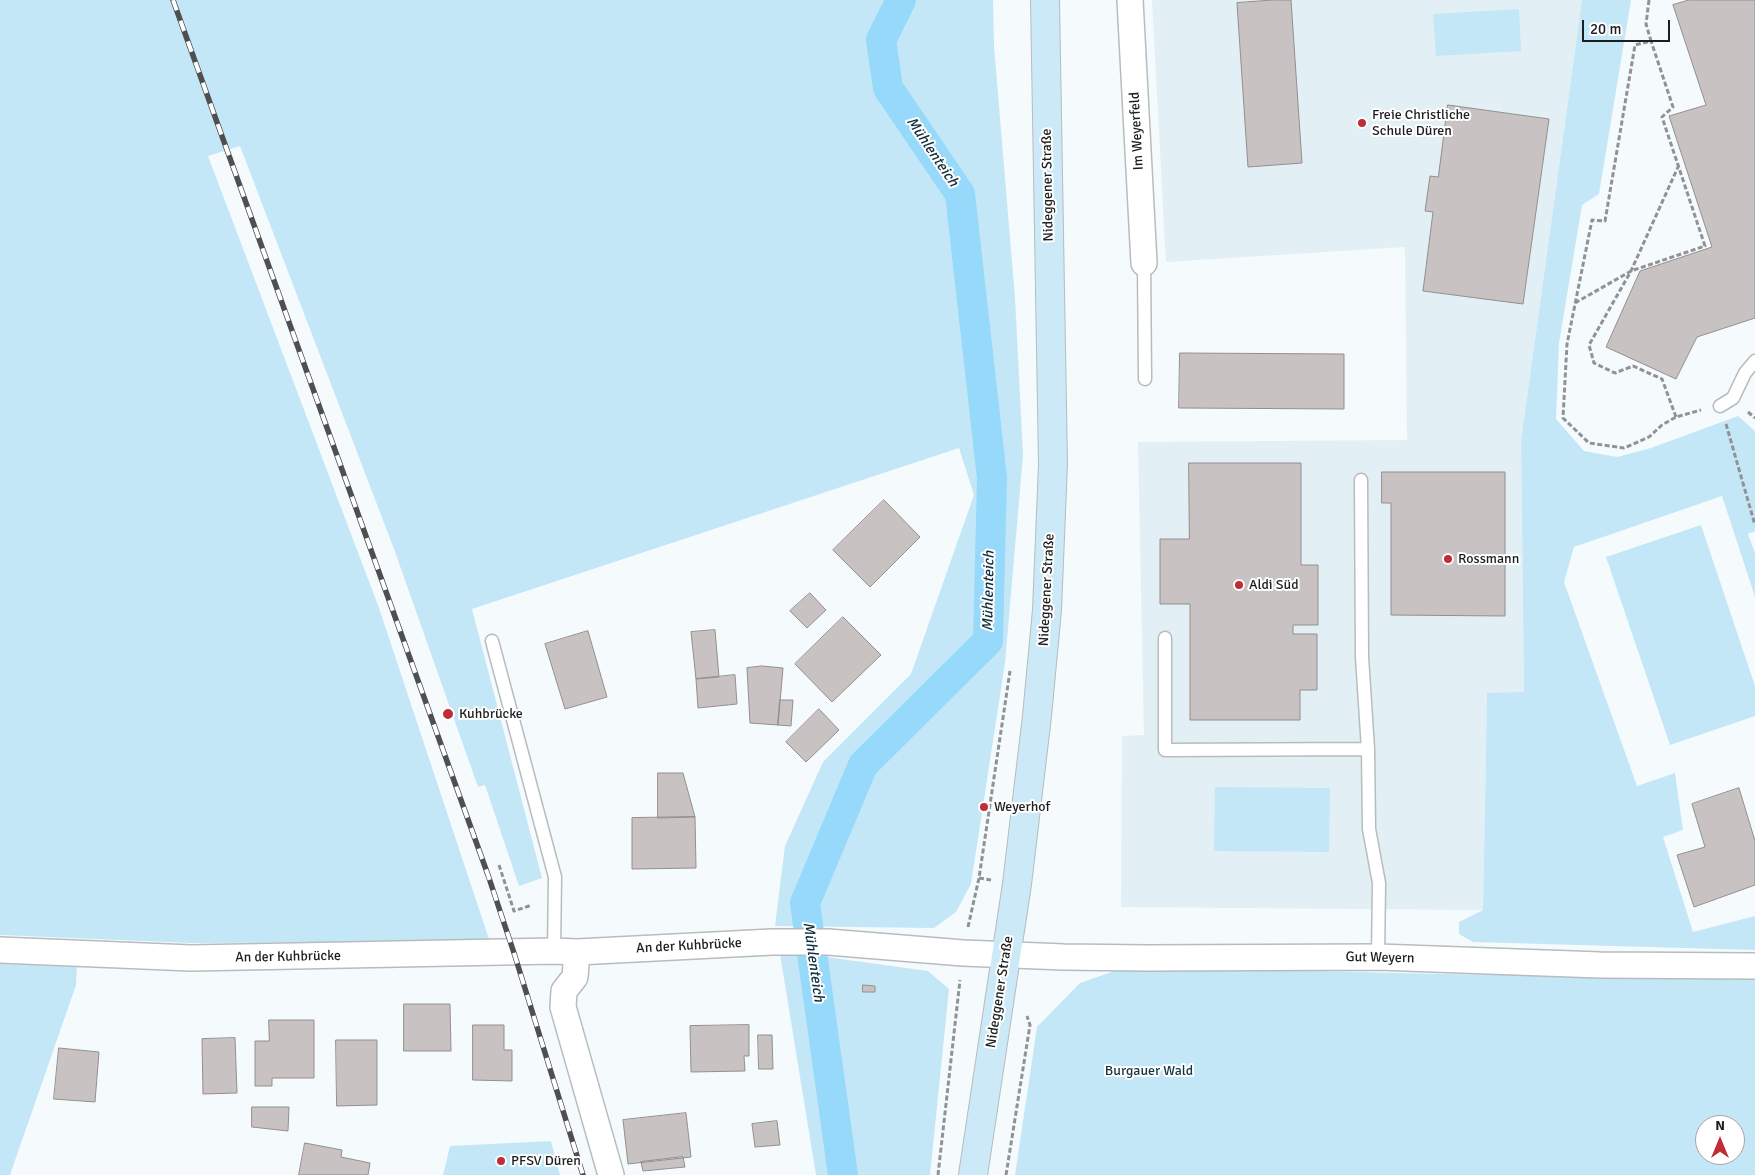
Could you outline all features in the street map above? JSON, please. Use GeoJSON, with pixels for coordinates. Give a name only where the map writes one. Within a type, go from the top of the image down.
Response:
{"type":"FeatureCollection","features":[{"type":"Feature","properties":{"kind":"main road","name":"Nideggener Straße"},"geometry":{"type":"LineString","coordinates":[[973,1175],[1017,884],[1038,716],[1047,610],[1053,464],[1045,0]]}},
{"type":"Feature","properties":{"kind":"street","name":"Im Weyerfeld"},"geometry":{"type":"LineString","coordinates":[[1130,0],[1144,263]]}},
{"type":"Feature","properties":{"kind":"street","name":"An der Kuhbrücke"},"geometry":{"type":"LineString","coordinates":[[0,950],[191,958],[562,943],[828,942],[963,953]]}},
{"type":"Feature","properties":{"kind":"street"},"geometry":{"type":"LineString","coordinates":[[562,943],[575,977],[564,991],[563,1007],[611,1175]]}},
{"type":"Feature","properties":{"kind":"street"},"geometry":{"type":"LineString","coordinates":[[963,953],[1005,954]]}},
{"type":"Feature","properties":{"kind":"street","name":"Gut Weyern"},"geometry":{"type":"LineString","coordinates":[[1005,954],[1147,958],[1378,957],[1600,965],[1755,966]]}},
{"type":"Feature","properties":{"kind":"lane"},"geometry":{"type":"LineString","coordinates":[[1144,263],[1144,379]]}},
{"type":"Feature","properties":{"kind":"lane"},"geometry":{"type":"LineString","coordinates":[[1720,406],[1733,398],[1745,373],[1755,361]]}},
{"type":"Feature","properties":{"kind":"lane"},"geometry":{"type":"LineString","coordinates":[[1360,480],[1362,657],[1368,749],[1369,829],[1379,884],[1378,957]]}},
{"type":"Feature","properties":{"kind":"lane"},"geometry":{"type":"LineString","coordinates":[[1165,638],[1165,750],[1368,749]]}},
{"type":"Feature","properties":{"kind":"lane"},"geometry":{"type":"LineString","coordinates":[[492,642],[555,877],[562,943]]}},
{"type":"Feature","properties":{"kind":"path"},"geometry":{"type":"LineString","coordinates":[[1575,303],[1630,271],[1705,246],[1662,117],[1674,107],[1646,24],[1649,0]]}},
{"type":"Feature","properties":{"kind":"path"},"geometry":{"type":"LineString","coordinates":[[1651,41],[1635,45],[1605,221],[1592,220],[1567,344],[1563,418],[1589,444],[1624,448],[1649,437],[1662,425],[1676,417],[1720,406],[1755,524]]}},
{"type":"Feature","properties":{"kind":"path"},"geometry":{"type":"LineString","coordinates":[[1676,417],[1662,379],[1633,366],[1615,373],[1594,363],[1588,345],[1630,271],[1678,167]]}},
{"type":"Feature","properties":{"kind":"path"},"geometry":{"type":"LineString","coordinates":[[938,1175],[963,953],[979,878],[1011,666]]}},
{"type":"Feature","properties":{"kind":"path"},"geometry":{"type":"LineString","coordinates":[[499,865],[514,910],[532,905],[538,927],[562,943]]}},
{"type":"Feature","properties":{"kind":"shaded area"},"geometry":{"type":"Polygon","coordinates":[[[1152,0],[1582,0],[1521,441],[1524,693],[1487,693],[1483,910],[1121,907],[1122,736],[1144,735],[1138,442],[1407,440],[1405,247],[1166,262],[1152,0]]]}},
{"type":"Feature","properties":{"kind":"green space"},"geometry":{"type":"Polygon","coordinates":[[[0,0],[993,0],[994,46],[1015,298],[1023,455],[1005,663],[971,884],[956,912],[934,928],[775,926],[785,846],[823,762],[911,674],[974,495],[959,448],[472,609],[542,878],[519,886],[485,785],[478,787],[394,549],[240,146],[208,156],[379,608],[490,942],[191,943],[0,935],[0,0]]]}},
{"type":"Feature","properties":{"kind":"green space"},"geometry":{"type":"Polygon","coordinates":[[[1582,0],[1631,0],[1599,194],[1582,205],[1559,343],[1556,419],[1584,451],[1617,457],[1651,448],[1738,416],[1755,431],[1755,531],[1748,534],[1755,553],[1755,597],[1722,496],[1574,547],[1564,582],[1637,786],[1675,773],[1683,830],[1663,837],[1693,932],[1755,916],[1755,950],[1473,942],[1459,934],[1459,922],[1483,910],[1487,693],[1524,692],[1521,441],[1582,0]]]}},
{"type":"Feature","properties":{"kind":"green space"},"geometry":{"type":"Polygon","coordinates":[[[1519,9],[1521,51],[1436,56],[1433,14],[1519,9]]]}},
{"type":"Feature","properties":{"kind":"green space"},"geometry":{"type":"Polygon","coordinates":[[[1701,525],[1755,686],[1755,716],[1670,745],[1606,557],[1701,525]]]}},
{"type":"Feature","properties":{"kind":"green space"},"geometry":{"type":"Polygon","coordinates":[[[1215,787],[1330,788],[1329,852],[1214,851],[1215,787]]]}},
{"type":"Feature","properties":{"kind":"green space"},"geometry":{"type":"Polygon","coordinates":[[[780,954],[826,957],[928,971],[949,989],[930,1175],[816,1175],[780,954]]]}},
{"type":"Feature","properties":{"kind":"green space"},"geometry":{"type":"Polygon","coordinates":[[[0,964],[77,966],[76,985],[10,1175],[0,1175],[0,964]]]}},
{"type":"Feature","properties":{"kind":"green space","name":"Burgauer Wald"},"geometry":{"type":"Polygon","coordinates":[[[1129,966],[1598,977],[1755,978],[1755,1175],[1015,1175],[1037,1027],[1080,983],[1129,966]]]}},
{"type":"Feature","properties":{"kind":"green space","name":"PFSV Düren"},"geometry":{"type":"Polygon","coordinates":[[[551,1141],[560,1175],[443,1175],[450,1146],[551,1141]]]}},
{"type":"Feature","properties":{"kind":"building"},"geometry":{"type":"Polygon","coordinates":[[[1291,0],[1302,163],[1248,167],[1237,3],[1291,0]]]}},
{"type":"Feature","properties":{"kind":"building"},"geometry":{"type":"Polygon","coordinates":[[[1689,0],[1755,0],[1755,318],[1697,337],[1676,379],[1606,347],[1640,271],[1712,247],[1669,116],[1706,105],[1673,5],[1689,0]]]}},
{"type":"Feature","properties":{"kind":"building"},"geometry":{"type":"Polygon","coordinates":[[[1448,105],[1549,119],[1523,304],[1423,291],[1433,212],[1425,211],[1430,176],[1438,177],[1448,105]]]}},
{"type":"Feature","properties":{"kind":"building"},"geometry":{"type":"Polygon","coordinates":[[[1180,353],[1344,354],[1344,409],[1179,408],[1180,353]]]}},
{"type":"Feature","properties":{"kind":"building","name":"Aldi Süd"},"geometry":{"type":"Polygon","coordinates":[[[1189,463],[1301,463],[1301,565],[1318,565],[1318,625],[1293,625],[1293,634],[1317,634],[1317,690],[1300,690],[1300,720],[1190,720],[1190,604],[1160,604],[1160,539],[1189,539],[1189,463]]]}},
{"type":"Feature","properties":{"kind":"building","name":"Rossmann"},"geometry":{"type":"Polygon","coordinates":[[[1382,472],[1505,472],[1505,616],[1391,615],[1391,503],[1382,503],[1382,472]]]}},
{"type":"Feature","properties":{"kind":"building"},"geometry":{"type":"Polygon","coordinates":[[[884,500],[920,537],[870,587],[833,550],[884,500]]]}},
{"type":"Feature","properties":{"kind":"building"},"geometry":{"type":"Polygon","coordinates":[[[810,593],[826,610],[807,628],[790,611],[810,593]]]}},
{"type":"Feature","properties":{"kind":"building"},"geometry":{"type":"Polygon","coordinates":[[[843,617],[881,655],[832,702],[795,664],[843,617]]]}},
{"type":"Feature","properties":{"kind":"building"},"geometry":{"type":"Polygon","coordinates":[[[715,630],[719,677],[696,679],[691,632],[715,630]]]}},
{"type":"Feature","properties":{"kind":"building"},"geometry":{"type":"Polygon","coordinates":[[[588,631],[607,697],[565,709],[545,644],[588,631]]]}},
{"type":"Feature","properties":{"kind":"building"},"geometry":{"type":"Polygon","coordinates":[[[762,666],[783,668],[778,725],[750,723],[747,668],[762,666]]]}},
{"type":"Feature","properties":{"kind":"building"},"geometry":{"type":"Polygon","coordinates":[[[735,675],[737,704],[698,708],[696,679],[735,675]]]}},
{"type":"Feature","properties":{"kind":"building"},"geometry":{"type":"Polygon","coordinates":[[[780,700],[793,700],[791,726],[778,725],[780,700]]]}},
{"type":"Feature","properties":{"kind":"building"},"geometry":{"type":"Polygon","coordinates":[[[819,709],[839,730],[806,762],[786,742],[819,709]]]}},
{"type":"Feature","properties":{"kind":"building"},"geometry":{"type":"Polygon","coordinates":[[[658,773],[683,773],[695,817],[658,818],[658,773]]]}},
{"type":"Feature","properties":{"kind":"building"},"geometry":{"type":"Polygon","coordinates":[[[1739,788],[1755,841],[1755,885],[1694,907],[1677,855],[1705,847],[1692,804],[1739,788]]]}},
{"type":"Feature","properties":{"kind":"building"},"geometry":{"type":"Polygon","coordinates":[[[695,817],[696,868],[632,869],[632,818],[695,817]]]}},
{"type":"Feature","properties":{"kind":"building"},"geometry":{"type":"Polygon","coordinates":[[[863,985],[875,986],[875,992],[863,992],[863,985]]]}},
{"type":"Feature","properties":{"kind":"building"},"geometry":{"type":"Polygon","coordinates":[[[404,1004],[450,1004],[451,1051],[404,1051],[404,1004]]]}},
{"type":"Feature","properties":{"kind":"building"},"geometry":{"type":"Polygon","coordinates":[[[269,1020],[314,1020],[314,1078],[272,1078],[272,1086],[255,1086],[255,1041],[269,1041],[269,1020]]]}},
{"type":"Feature","properties":{"kind":"building"},"geometry":{"type":"Polygon","coordinates":[[[473,1025],[504,1025],[504,1050],[512,1050],[512,1081],[473,1080],[473,1025]]]}},
{"type":"Feature","properties":{"kind":"building"},"geometry":{"type":"Polygon","coordinates":[[[749,1025],[749,1056],[744,1056],[745,1071],[691,1072],[690,1026],[749,1025]]]}},
{"type":"Feature","properties":{"kind":"building"},"geometry":{"type":"Polygon","coordinates":[[[758,1035],[772,1035],[773,1069],[759,1069],[758,1035]]]}},
{"type":"Feature","properties":{"kind":"building"},"geometry":{"type":"Polygon","coordinates":[[[235,1038],[237,1093],[203,1094],[202,1039],[235,1038]]]}},
{"type":"Feature","properties":{"kind":"building"},"geometry":{"type":"Polygon","coordinates":[[[336,1040],[377,1040],[377,1105],[337,1106],[336,1040]]]}},
{"type":"Feature","properties":{"kind":"building"},"geometry":{"type":"Polygon","coordinates":[[[59,1048],[99,1052],[95,1102],[54,1099],[59,1048]]]}},
{"type":"Feature","properties":{"kind":"building"},"geometry":{"type":"Polygon","coordinates":[[[252,1107],[289,1107],[288,1131],[252,1127],[252,1107]]]}},
{"type":"Feature","properties":{"kind":"building"},"geometry":{"type":"Polygon","coordinates":[[[686,1113],[691,1157],[628,1164],[623,1120],[686,1113]]]}},
{"type":"Feature","properties":{"kind":"building"},"geometry":{"type":"Polygon","coordinates":[[[777,1121],[780,1145],[755,1147],[752,1124],[777,1121]]]}},
{"type":"Feature","properties":{"kind":"building"},"geometry":{"type":"Polygon","coordinates":[[[305,1143],[342,1150],[341,1157],[370,1163],[368,1175],[299,1175],[305,1143]]]}},
{"type":"Feature","properties":{"kind":"building"},"geometry":{"type":"Polygon","coordinates":[[[683,1157],[685,1167],[643,1171],[641,1162],[683,1157]]]}},
{"type":"Feature","properties":{"kind":"waterway","name":"Mühlenteich"},"geometry":{"type":"LineString","coordinates":[[843,1175],[805,903],[863,765],[988,641],[992,478],[960,194],[888,88],[881,40],[901,0]]}},
{"type":"Feature","properties":{"kind":"railway"},"geometry":{"type":"LineString","coordinates":[[173,0],[488,875],[583,1175]]}},
{"type":"Feature","properties":{"kind":"place","name":"Freie Christliche Schule Düren"},"geometry":{"type":"Point","coordinates":[1362,123]}},
{"type":"Feature","properties":{"kind":"place","name":"Rossmann"},"geometry":{"type":"Point","coordinates":[1448,559]}},
{"type":"Feature","properties":{"kind":"place","name":"Aldi Süd"},"geometry":{"type":"Point","coordinates":[1239,585]}},
{"type":"Feature","properties":{"kind":"place","name":"Kuhbrücke"},"geometry":{"type":"Point","coordinates":[448,714]}},
{"type":"Feature","properties":{"kind":"place","name":"Weyerhof"},"geometry":{"type":"Point","coordinates":[984,807]}},
{"type":"Feature","properties":{"kind":"place","name":"PFSV Düren"},"geometry":{"type":"Point","coordinates":[501,1161]}}]}
